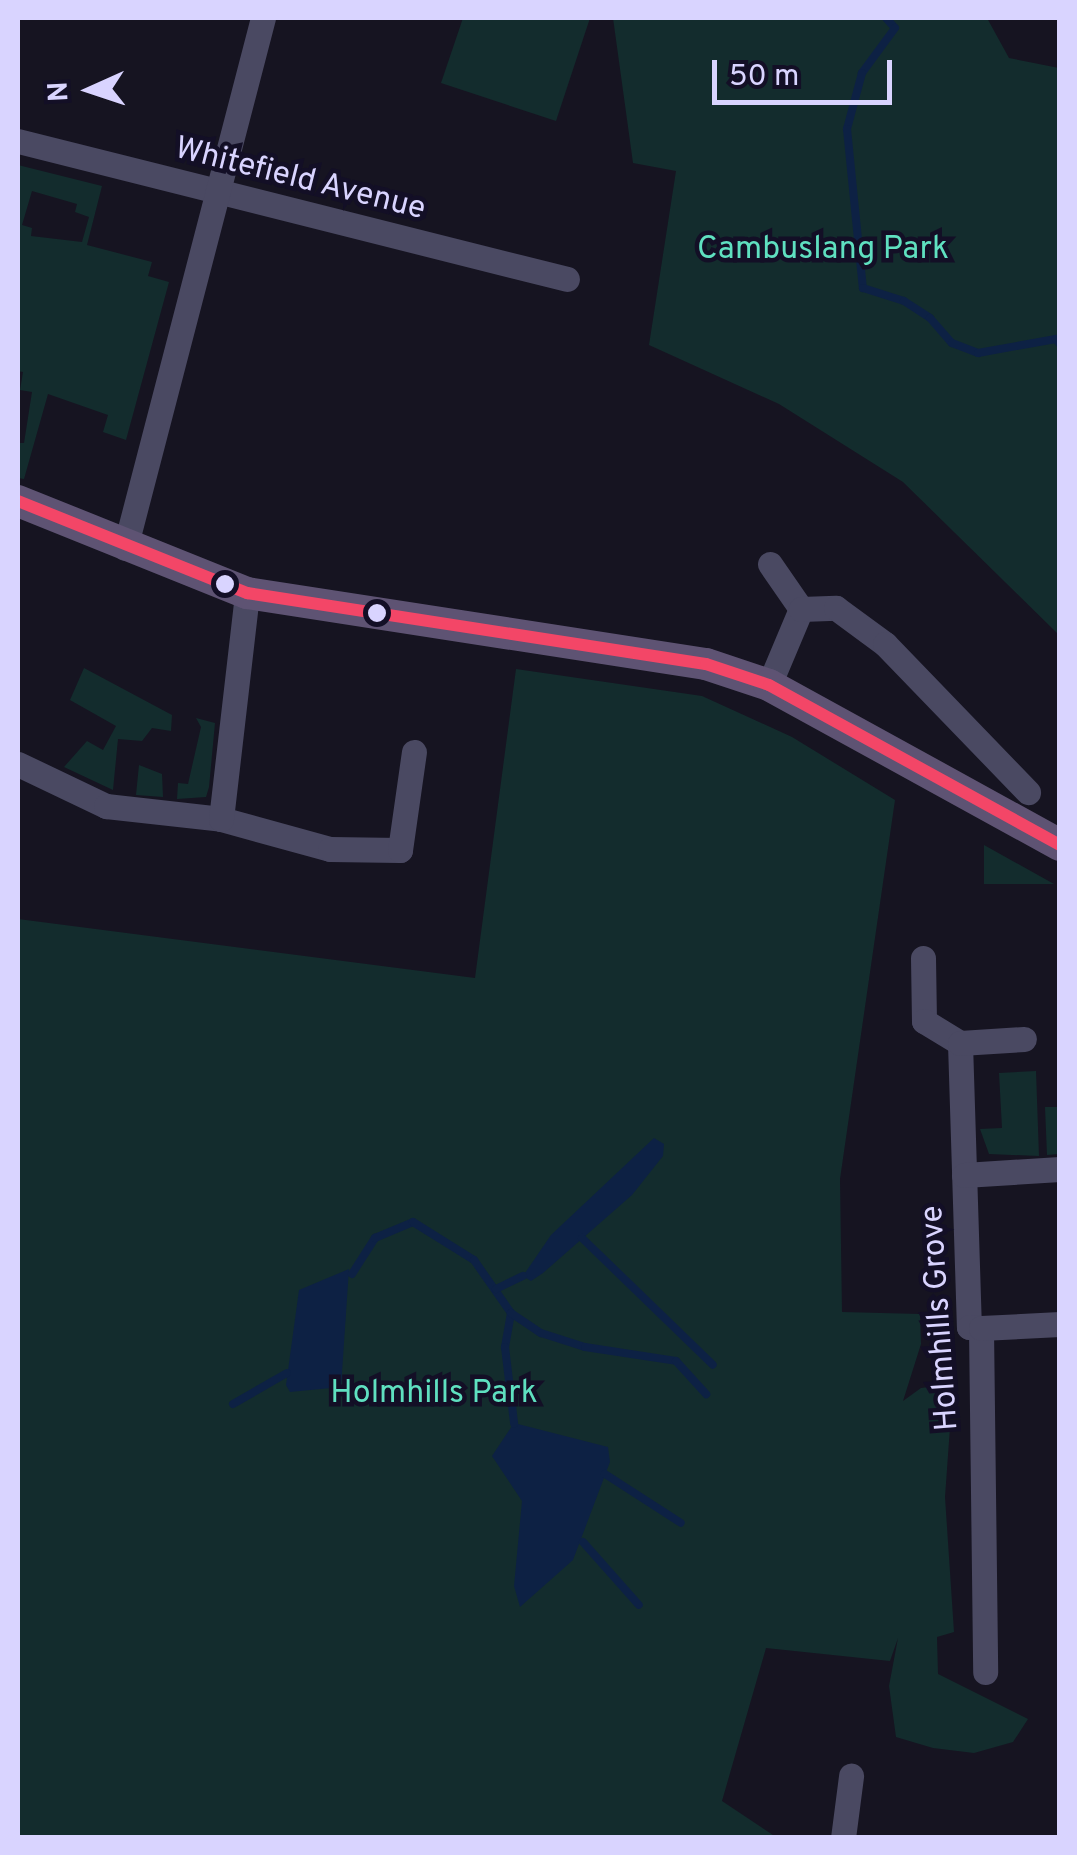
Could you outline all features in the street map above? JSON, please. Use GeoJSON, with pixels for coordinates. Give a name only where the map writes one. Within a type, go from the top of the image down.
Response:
{"type":"FeatureCollection","features":[{"type":"Feature","properties":{"kind":"main road"},"geometry":{"type":"LineString","coordinates":[[18,501],[125,548],[248,592],[688,661],[769,685],[1060,845]]}},
{"type":"Feature","properties":{"kind":"street"},"geometry":{"type":"LineString","coordinates":[[125,548],[263,18]]}},
{"type":"Feature","properties":{"kind":"street","name":"Whitefield Avenue"},"geometry":{"type":"LineString","coordinates":[[18,142],[567,279]]}},
{"type":"Feature","properties":{"kind":"street"},"geometry":{"type":"LineString","coordinates":[[770,564],[800,609]]}},
{"type":"Feature","properties":{"kind":"street"},"geometry":{"type":"LineString","coordinates":[[221,819],[248,592]]}},
{"type":"Feature","properties":{"kind":"street"},"geometry":{"type":"LineString","coordinates":[[800,609],[836,608],[885,644],[1028,792]]}},
{"type":"Feature","properties":{"kind":"street"},"geometry":{"type":"LineString","coordinates":[[769,685],[800,609]]}},
{"type":"Feature","properties":{"kind":"street"},"geometry":{"type":"LineString","coordinates":[[18,764],[106,806],[221,819],[330,849],[400,850],[414,752]]}},
{"type":"Feature","properties":{"kind":"street"},"geometry":{"type":"LineString","coordinates":[[923,958],[924,1020],[960,1042],[1024,1039]]}},
{"type":"Feature","properties":{"kind":"street"},"geometry":{"type":"LineString","coordinates":[[960,1042],[964,1175]]}},
{"type":"Feature","properties":{"kind":"street","name":"Holmhills Grove"},"geometry":{"type":"LineString","coordinates":[[984,1672],[982,1328],[969,1327],[964,1175],[1060,1169]]}},
{"type":"Feature","properties":{"kind":"street"},"geometry":{"type":"LineString","coordinates":[[982,1328],[1060,1324]]}},
{"type":"Feature","properties":{"kind":"street"},"geometry":{"type":"LineString","coordinates":[[843,1838],[851,1776]]}},
{"type":"Feature","properties":{"kind":"green space"},"geometry":{"type":"Polygon","coordinates":[[[463,18],[590,18],[556,121],[441,83],[463,18]]]}},
{"type":"Feature","properties":{"kind":"green space","name":"Cambuslang Park"},"geometry":{"type":"Polygon","coordinates":[[[613,18],[987,18],[1009,58],[1059,68],[1059,635],[903,482],[779,404],[649,345],[676,171],[633,163],[613,18]]]}},
{"type":"Feature","properties":{"kind":"green space"},"geometry":{"type":"Polygon","coordinates":[[[18,165],[102,186],[87,245],[152,262],[148,276],[169,282],[126,440],[103,432],[108,415],[48,394],[24,479],[18,478],[18,443],[24,443],[32,392],[20,390],[23,372],[18,371],[18,165]],[[32,191],[22,225],[32,228],[31,236],[82,242],[89,217],[75,212],[77,204],[32,191]]]}},
{"type":"Feature","properties":{"kind":"green space"},"geometry":{"type":"Polygon","coordinates":[[[84,668],[172,715],[171,731],[152,728],[142,741],[118,739],[113,790],[64,767],[87,741],[103,750],[116,726],[70,700],[84,668]]]}},
{"type":"Feature","properties":{"kind":"green space","name":"Holmhills Park"},"geometry":{"type":"Polygon","coordinates":[[[516,669],[702,696],[792,737],[895,800],[840,1179],[842,1312],[920,1314],[921,1344],[903,1401],[921,1388],[945,1385],[950,1427],[945,1497],[954,1632],[937,1637],[938,1674],[1028,1719],[1013,1742],[974,1753],[933,1748],[896,1737],[889,1686],[898,1638],[890,1661],[766,1648],[722,1801],[776,1837],[18,1838],[18,919],[475,978],[516,669]]]}},
{"type":"Feature","properties":{"kind":"green space"},"geometry":{"type":"Polygon","coordinates":[[[196,718],[215,723],[209,787],[206,797],[177,799],[178,783],[188,784],[201,727],[196,718]]]}},
{"type":"Feature","properties":{"kind":"green space"},"geometry":{"type":"Polygon","coordinates":[[[139,765],[162,774],[163,797],[136,795],[139,765]]]}},
{"type":"Feature","properties":{"kind":"green space"},"geometry":{"type":"Polygon","coordinates":[[[984,845],[1054,884],[984,884],[984,845]]]}},
{"type":"Feature","properties":{"kind":"green space"},"geometry":{"type":"Polygon","coordinates":[[[1036,1071],[1039,1156],[989,1154],[980,1129],[1002,1128],[999,1073],[1036,1071]]]}},
{"type":"Feature","properties":{"kind":"green space"},"geometry":{"type":"Polygon","coordinates":[[[1045,1107],[1059,1107],[1059,1154],[1047,1155],[1045,1107]]]}},
{"type":"Feature","properties":{"kind":"water"},"geometry":{"type":"Polygon","coordinates":[[[654,1138],[664,1144],[663,1156],[632,1195],[543,1273],[531,1281],[523,1276],[551,1235],[654,1138]]]}},
{"type":"Feature","properties":{"kind":"water"},"geometry":{"type":"Polygon","coordinates":[[[349,1269],[341,1387],[290,1392],[286,1385],[299,1290],[349,1269]]]}},
{"type":"Feature","properties":{"kind":"water"},"geometry":{"type":"Polygon","coordinates":[[[514,1423],[608,1447],[610,1462],[573,1560],[520,1607],[514,1586],[522,1501],[492,1456],[514,1423]]]}},
{"type":"Feature","properties":{"kind":"waterway"},"geometry":{"type":"LineString","coordinates":[[886,18],[895,28],[862,73],[847,129],[863,288],[904,301],[930,318],[952,343],[978,353],[1056,339],[1060,344]]}},
{"type":"Feature","properties":{"kind":"waterway"},"geometry":{"type":"LineString","coordinates":[[352,1274],[375,1238],[413,1222],[474,1260],[511,1313],[505,1347],[514,1423]]}},
{"type":"Feature","properties":{"kind":"waterway"},"geometry":{"type":"LineString","coordinates":[[582,1238],[713,1365]]}},
{"type":"Feature","properties":{"kind":"waterway"},"geometry":{"type":"LineString","coordinates":[[496,1289],[523,1276]]}},
{"type":"Feature","properties":{"kind":"waterway"},"geometry":{"type":"LineString","coordinates":[[511,1313],[541,1333],[585,1347],[676,1361],[706,1394]]}},
{"type":"Feature","properties":{"kind":"waterway"},"geometry":{"type":"LineString","coordinates":[[233,1404],[287,1373]]}},
{"type":"Feature","properties":{"kind":"waterway"},"geometry":{"type":"LineString","coordinates":[[605,1474],[681,1523]]}},
{"type":"Feature","properties":{"kind":"waterway"},"geometry":{"type":"LineString","coordinates":[[583,1542],[639,1605]]}},
{"type":"Feature","properties":{"kind":"transit line"},"geometry":{"type":"LineString","coordinates":[[18,501],[247,593],[706,664],[769,685],[1060,845]]}}]}
